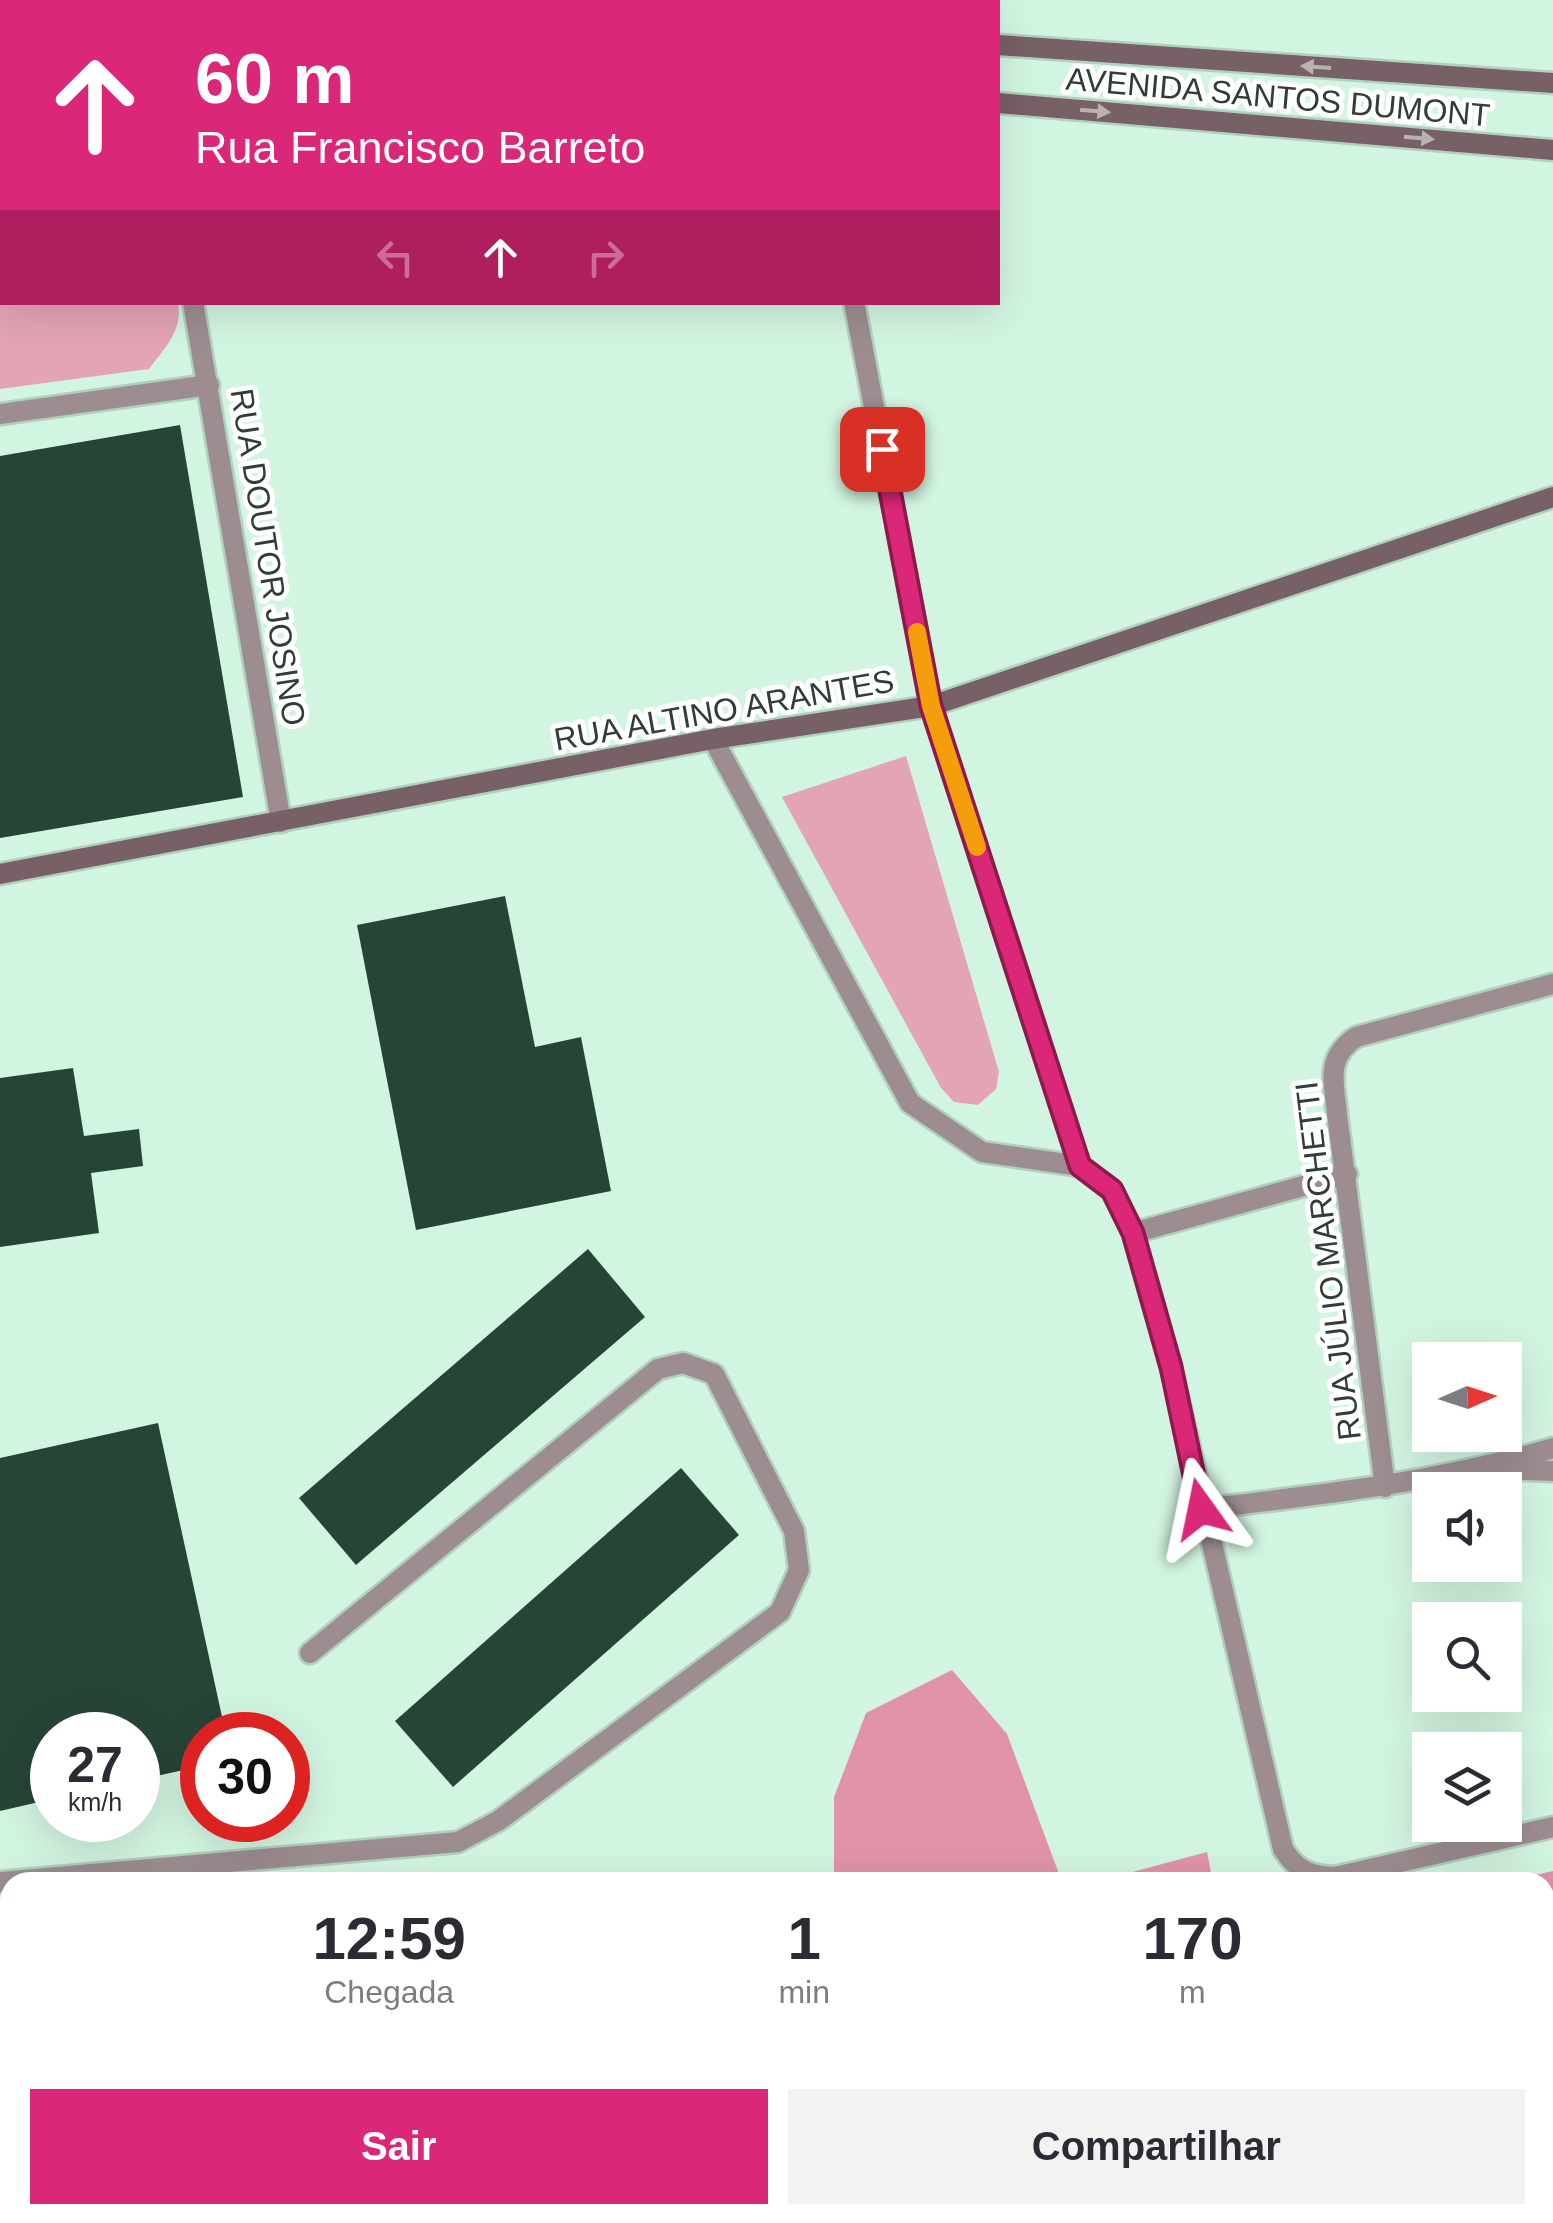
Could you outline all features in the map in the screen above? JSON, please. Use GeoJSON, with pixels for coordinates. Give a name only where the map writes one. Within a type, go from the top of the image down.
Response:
{"type":"FeatureCollection","features":[{"type":"Feature","properties":{"kind":"street","name":"AVENIDA SANTOS DUMONT"},"geometry":{"type":"LineString","coordinates":[[1000,45],[1553,83]]}},
{"type":"Feature","properties":{"kind":"street","name":"AVENIDA SANTOS DUMONT"},"geometry":{"type":"LineString","coordinates":[[1000,103],[1553,150]]}},
{"type":"Feature","properties":{"kind":"street","name":"RUA DOUTOR JOSINO"},"geometry":{"type":"LineString","coordinates":[[194,305],[282,822]]}},
{"type":"Feature","properties":{"kind":"street"},"geometry":{"type":"LineString","coordinates":[[855,305],[931,706],[1080,1166]]}},
{"type":"Feature","properties":{"kind":"street"},"geometry":{"type":"LineString","coordinates":[[0,414],[209,385]]}},
{"type":"Feature","properties":{"kind":"street","name":"RUA ALTINO ARANTES"},"geometry":{"type":"LineString","coordinates":[[0,874],[713,739],[931,706],[1553,497]]}},
{"type":"Feature","properties":{"kind":"street"},"geometry":{"type":"LineString","coordinates":[[713,739],[910,1103],[982,1152],[1080,1166],[1112,1190],[1133,1233],[1171,1367],[1283,1849],[1295,1867],[1304,1872]]}},
{"type":"Feature","properties":{"kind":"street","name":"RUA JÚLIO MARCHETTI"},"geometry":{"type":"LineString","coordinates":[[1386,1487],[1333,1073],[1336,1055],[1356,1037],[1553,984]]}},
{"type":"Feature","properties":{"kind":"street"},"geometry":{"type":"LineString","coordinates":[[1133,1233],[1347,1174]]}},
{"type":"Feature","properties":{"kind":"street"},"geometry":{"type":"LineString","coordinates":[[114,1872],[458,1842],[498,1822],[780,1612],[799,1570],[794,1531],[714,1374],[684,1363],[658,1370],[310,1653]]}},
{"type":"Feature","properties":{"kind":"street"},"geometry":{"type":"LineString","coordinates":[[1201,1509],[1386,1487],[1486,1468],[1553,1448]]}},
{"type":"Feature","properties":{"kind":"street"},"geometry":{"type":"LineString","coordinates":[[1486,1468],[1553,1471]]}},
{"type":"Feature","properties":{"kind":"street"},"geometry":{"type":"LineString","coordinates":[[1358,1872],[1553,1827]]}},
{"type":"Feature","properties":{"kind":"shaded area"},"geometry":{"type":"Polygon","coordinates":[[[0,305],[178,305],[175,330],[149,369],[0,389],[0,305]]]}},
{"type":"Feature","properties":{"kind":"shaded area"},"geometry":{"type":"Polygon","coordinates":[[[906,756],[999,1072],[996,1089],[978,1105],[954,1102],[941,1088],[782,797],[906,756]]]}},
{"type":"Feature","properties":{"kind":"shaded area"},"geometry":{"type":"Polygon","coordinates":[[[952,1670],[1007,1734],[1058,1872],[834,1872],[834,1797],[866,1713],[952,1670]]]}},
{"type":"Feature","properties":{"kind":"shaded area"},"geometry":{"type":"Polygon","coordinates":[[[1207,1852],[1211,1872],[1132,1872],[1207,1852]]]}},
{"type":"Feature","properties":{"kind":"building"},"geometry":{"type":"Polygon","coordinates":[[[180,425],[243,797],[0,838],[0,456],[180,425]]]}},
{"type":"Feature","properties":{"kind":"building"},"geometry":{"type":"Polygon","coordinates":[[[505,896],[535,1047],[581,1037],[611,1191],[416,1230],[357,925],[505,896]]]}},
{"type":"Feature","properties":{"kind":"building"},"geometry":{"type":"Polygon","coordinates":[[[73,1068],[84,1136],[139,1129],[143,1166],[91,1173],[99,1233],[0,1247],[0,1078],[73,1068]]]}},
{"type":"Feature","properties":{"kind":"building"},"geometry":{"type":"Polygon","coordinates":[[[588,1249],[645,1317],[356,1565],[299,1498],[588,1249]]]}},
{"type":"Feature","properties":{"kind":"building"},"geometry":{"type":"Polygon","coordinates":[[[158,1423],[221,1712],[180,1712],[180,1771],[160,1775],[160,1712],[30,1712],[30,1804],[0,1811],[0,1458],[158,1423]]]}},
{"type":"Feature","properties":{"kind":"building"},"geometry":{"type":"Polygon","coordinates":[[[681,1468],[739,1535],[453,1787],[395,1721],[681,1468]]]}},
{"type":"Feature","properties":{"kind":"slow traffic"},"geometry":{"type":"LineString","coordinates":[[917,632],[931,706],[977,847]]}},
{"type":"Feature","properties":{"kind":"route"},"geometry":{"type":"LineString","coordinates":[[882,449],[931,706],[1080,1166],[1112,1190],[1133,1233],[1171,1367],[1201,1509]]}}]}
